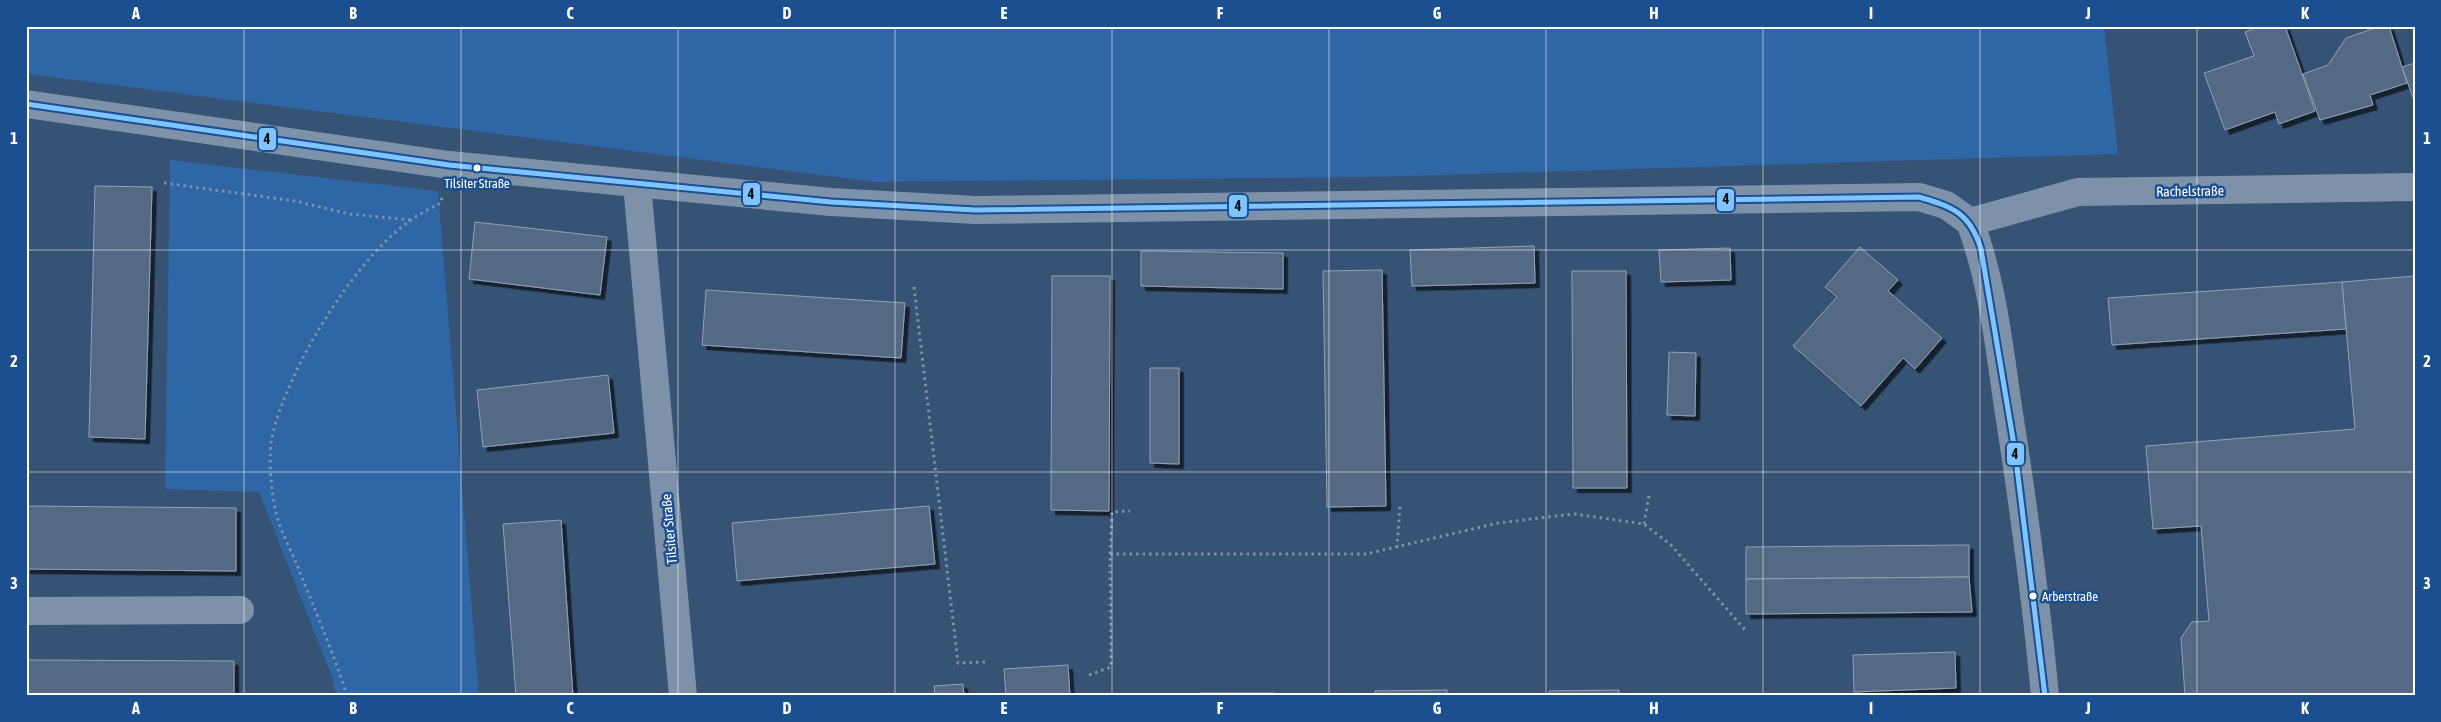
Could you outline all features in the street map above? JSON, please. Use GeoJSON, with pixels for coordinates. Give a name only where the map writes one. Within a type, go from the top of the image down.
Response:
{"type":"FeatureCollection","features":[{"type":"Feature","properties":{"kind":"street"},"geometry":{"type":"LineString","coordinates":[[26,104],[449,165],[831,202],[975,210],[1919,198],[1946,205],[1970,222],[1980,248],[2002,360],[2026,522],[2045,696]]}},
{"type":"Feature","properties":{"kind":"street","name":"Tilsiter Straße"},"geometry":{"type":"LineString","coordinates":[[637,184],[683,696]]}},
{"type":"Feature","properties":{"kind":"street","name":"Rachelstraße"},"geometry":{"type":"LineString","coordinates":[[1970,222],[2078,192],[2415,187]]}},
{"type":"Feature","properties":{"kind":"street"},"geometry":{"type":"LineString","coordinates":[[26,611],[240,610]]}},
{"type":"Feature","properties":{"kind":"path"},"geometry":{"type":"LineString","coordinates":[[347,696],[338,667],[276,512],[272,480],[272,438],[289,384],[316,334],[346,289],[378,250],[410,220],[441,203],[449,165]]}},
{"type":"Feature","properties":{"kind":"path"},"geometry":{"type":"LineString","coordinates":[[164,183],[295,201],[350,214],[410,220]]}},
{"type":"Feature","properties":{"kind":"path"},"geometry":{"type":"LineString","coordinates":[[914,287],[958,663],[985,662]]}},
{"type":"Feature","properties":{"kind":"path"},"geometry":{"type":"LineString","coordinates":[[1644,524],[1649,496]]}},
{"type":"Feature","properties":{"kind":"path"},"geometry":{"type":"LineString","coordinates":[[1397,548],[1400,505]]}},
{"type":"Feature","properties":{"kind":"path"},"geometry":{"type":"LineString","coordinates":[[1089,675],[1111,667],[1110,554],[1112,512],[1130,511]]}},
{"type":"Feature","properties":{"kind":"path"},"geometry":{"type":"LineString","coordinates":[[1110,554],[1366,554],[1498,522],[1574,514],[1644,524],[1672,545],[1746,631]]}},
{"type":"Feature","properties":{"kind":"shaded area"},"geometry":{"type":"Polygon","coordinates":[[[26,26],[2104,26],[2118,154],[1376,177],[877,182],[26,74],[26,26]]]}},
{"type":"Feature","properties":{"kind":"shaded area"},"geometry":{"type":"Polygon","coordinates":[[[170,160],[438,191],[479,696],[336,696],[332,677],[259,492],[165,489],[170,160]]]}},
{"type":"Feature","properties":{"kind":"building"},"geometry":{"type":"Polygon","coordinates":[[[2261,26],[2285,26],[2315,111],[2279,124],[2275,112],[2225,130],[2204,73],[2254,56],[2245,32],[2261,26]]]}},
{"type":"Feature","properties":{"kind":"building"},"geometry":{"type":"Polygon","coordinates":[[[2381,26],[2389,26],[2407,83],[2370,95],[2373,105],[2320,120],[2303,74],[2328,65],[2346,38],[2381,26]]]}},
{"type":"Feature","properties":{"kind":"building"},"geometry":{"type":"Polygon","coordinates":[[[2415,63],[2415,103],[2402,67],[2415,63]]]}},
{"type":"Feature","properties":{"kind":"building"},"geometry":{"type":"Polygon","coordinates":[[[95,186],[152,187],[145,439],[89,437],[95,186]]]}},
{"type":"Feature","properties":{"kind":"building"},"geometry":{"type":"Polygon","coordinates":[[[475,222],[607,237],[600,295],[469,279],[475,222]]]}},
{"type":"Feature","properties":{"kind":"building"},"geometry":{"type":"Polygon","coordinates":[[[1534,246],[1535,283],[1412,286],[1410,250],[1534,246]]]}},
{"type":"Feature","properties":{"kind":"building"},"geometry":{"type":"Polygon","coordinates":[[[1860,247],[1898,280],[1888,291],[1942,338],[1915,369],[1903,358],[1861,406],[1793,346],[1837,297],[1825,287],[1860,247]]]}},
{"type":"Feature","properties":{"kind":"building"},"geometry":{"type":"Polygon","coordinates":[[[1730,248],[1731,280],[1661,282],[1659,250],[1730,248]]]}},
{"type":"Feature","properties":{"kind":"building"},"geometry":{"type":"Polygon","coordinates":[[[1141,251],[1283,253],[1283,289],[1141,286],[1141,251]]]}},
{"type":"Feature","properties":{"kind":"building"},"geometry":{"type":"Polygon","coordinates":[[[1382,270],[1386,506],[1327,507],[1323,271],[1382,270]]]}},
{"type":"Feature","properties":{"kind":"building"},"geometry":{"type":"Polygon","coordinates":[[[1572,271],[1626,271],[1627,488],[1573,488],[1572,271]]]}},
{"type":"Feature","properties":{"kind":"building"},"geometry":{"type":"Polygon","coordinates":[[[1052,276],[1110,276],[1109,511],[1051,510],[1052,276]]]}},
{"type":"Feature","properties":{"kind":"building"},"geometry":{"type":"Polygon","coordinates":[[[2415,276],[2415,696],[2185,696],[2181,638],[2192,622],[2209,621],[2201,526],[2153,529],[2146,446],[2355,429],[2342,282],[2415,276]]]}},
{"type":"Feature","properties":{"kind":"building"},"geometry":{"type":"Polygon","coordinates":[[[2342,282],[2346,329],[2112,345],[2108,298],[2342,282]]]}},
{"type":"Feature","properties":{"kind":"building"},"geometry":{"type":"Polygon","coordinates":[[[706,290],[905,303],[901,358],[702,345],[706,290]]]}},
{"type":"Feature","properties":{"kind":"building"},"geometry":{"type":"Polygon","coordinates":[[[1669,352],[1696,353],[1695,416],[1667,415],[1669,352]]]}},
{"type":"Feature","properties":{"kind":"building"},"geometry":{"type":"Polygon","coordinates":[[[1150,368],[1179,368],[1179,464],[1150,463],[1150,368]]]}},
{"type":"Feature","properties":{"kind":"building"},"geometry":{"type":"Polygon","coordinates":[[[608,375],[614,433],[483,447],[477,390],[608,375]]]}},
{"type":"Feature","properties":{"kind":"building"},"geometry":{"type":"Polygon","coordinates":[[[26,506],[236,508],[236,571],[26,569],[26,506]]]}},
{"type":"Feature","properties":{"kind":"building"},"geometry":{"type":"Polygon","coordinates":[[[929,506],[935,564],[737,581],[732,523],[929,506]]]}},
{"type":"Feature","properties":{"kind":"building"},"geometry":{"type":"Polygon","coordinates":[[[561,520],[573,696],[516,696],[503,524],[561,520]]]}},
{"type":"Feature","properties":{"kind":"building"},"geometry":{"type":"Polygon","coordinates":[[[1969,545],[1969,577],[1746,579],[1746,547],[1969,545]]]}},
{"type":"Feature","properties":{"kind":"building"},"geometry":{"type":"Polygon","coordinates":[[[1969,577],[1972,612],[1746,614],[1746,579],[1969,577]]]}},
{"type":"Feature","properties":{"kind":"building"},"geometry":{"type":"Polygon","coordinates":[[[1955,652],[1956,688],[1854,692],[1853,655],[1955,652]]]}},
{"type":"Feature","properties":{"kind":"building"},"geometry":{"type":"Polygon","coordinates":[[[26,660],[234,661],[234,696],[26,696],[26,660]]]}},
{"type":"Feature","properties":{"kind":"building"},"geometry":{"type":"Polygon","coordinates":[[[1068,665],[1070,696],[1006,696],[1004,669],[1068,665]]]}},
{"type":"Feature","properties":{"kind":"building"},"geometry":{"type":"Polygon","coordinates":[[[963,684],[964,696],[935,696],[934,686],[963,684]]]}},
{"type":"Feature","properties":{"kind":"building"},"geometry":{"type":"Polygon","coordinates":[[[1447,690],[1447,696],[1375,696],[1375,691],[1447,690]]]}},
{"type":"Feature","properties":{"kind":"building"},"geometry":{"type":"Polygon","coordinates":[[[1619,690],[1619,696],[1549,696],[1549,691],[1619,690]]]}},
{"type":"Feature","properties":{"kind":"building"},"geometry":{"type":"Polygon","coordinates":[[[1201,693],[1274,693],[1274,696],[1201,696],[1201,693]]]}},
{"type":"Feature","properties":{"kind":"transit line","name":"4"},"geometry":{"type":"LineString","coordinates":[[26,104],[449,165],[831,202],[975,210],[1919,197],[1941,204],[1959,213],[1971,227],[1981,249],[2015,451],[2045,696]]}},
{"type":"Feature","properties":{"kind":"place","name":"Tilsiter Straße"},"geometry":{"type":"Point","coordinates":[477,168]}},
{"type":"Feature","properties":{"kind":"place","name":"Arberstraße"},"geometry":{"type":"Point","coordinates":[2033,596]}}]}
